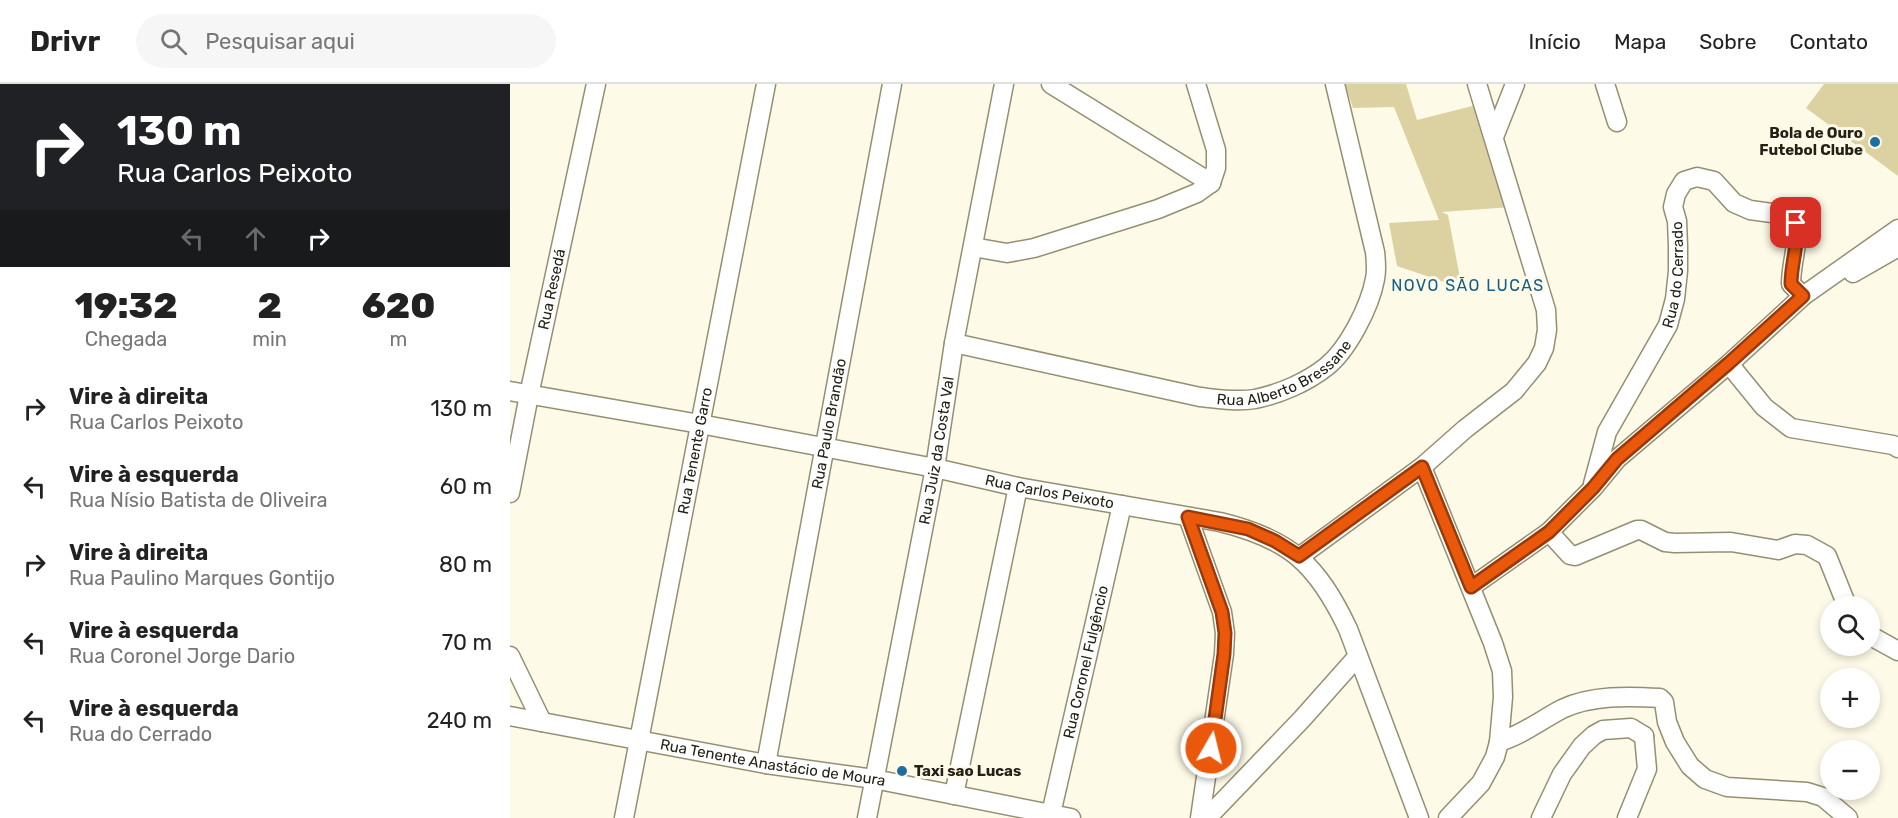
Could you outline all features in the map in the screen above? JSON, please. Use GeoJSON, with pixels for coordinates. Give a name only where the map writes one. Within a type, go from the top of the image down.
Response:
{"type":"FeatureCollection","features":[{"type":"Feature","properties":{"kind":"street","name":"Rua Resedá"},"geometry":{"type":"LineString","coordinates":[[510,494],[596,84]]}},
{"type":"Feature","properties":{"kind":"street","name":"Rua Tenente Garro"},"geometry":{"type":"LineString","coordinates":[[624,818],[766,84]]}},
{"type":"Feature","properties":{"kind":"street","name":"Rua Paulo Brandão"},"geometry":{"type":"LineString","coordinates":[[766,764],[892,84]]}},
{"type":"Feature","properties":{"kind":"street","name":"Rua Juiz da Costa Val"},"geometry":{"type":"LineString","coordinates":[[867,818],[935,468],[954,343],[1004,84]]}},
{"type":"Feature","properties":{"kind":"street"},"geometry":{"type":"LineString","coordinates":[[1052,84],[1211,183]]}},
{"type":"Feature","properties":{"kind":"street"},"geometry":{"type":"LineString","coordinates":[[973,247],[1007,253],[1034,248],[1158,208],[1197,192],[1211,183],[1216,168],[1216,150],[1196,84]]}},
{"type":"Feature","properties":{"kind":"street","name":"Rua Alberto Bressane"},"geometry":{"type":"LineString","coordinates":[[954,343],[1200,397],[1228,401],[1255,399],[1283,390],[1304,381],[1328,366],[1346,344],[1359,322],[1370,301],[1376,277],[1376,252],[1335,84]]}},
{"type":"Feature","properties":{"kind":"street"},"geometry":{"type":"LineString","coordinates":[[1299,556],[1422,467],[1465,429],[1514,392],[1537,363],[1544,348],[1547,330],[1546,310],[1478,84]]}},
{"type":"Feature","properties":{"kind":"street"},"geometry":{"type":"LineString","coordinates":[[1494,137],[1515,84]]}},
{"type":"Feature","properties":{"kind":"street"},"geometry":{"type":"LineString","coordinates":[[1605,84],[1617,122]]}},
{"type":"Feature","properties":{"kind":"street","name":"Rua do Cerrado"},"geometry":{"type":"LineString","coordinates":[[1593,488],[1607,432],[1668,325],[1675,299],[1678,271],[1677,221],[1673,207],[1676,194],[1684,181],[1697,177],[1714,181],[1734,203],[1750,210],[1786,215],[1796,223],[1797,247],[1791,270],[1791,284],[1803,296]]}},
{"type":"Feature","properties":{"kind":"street"},"geometry":{"type":"LineString","coordinates":[[1471,587],[1549,532],[1593,488],[1617,459],[1803,296],[1898,230]]}},
{"type":"Feature","properties":{"kind":"street"},"geometry":{"type":"LineString","coordinates":[[1845,278],[1898,247]]}},
{"type":"Feature","properties":{"kind":"street"},"geometry":{"type":"LineString","coordinates":[[1729,363],[1764,407],[1791,428],[1893,445],[1898,448]]}},
{"type":"Feature","properties":{"kind":"street","name":"Rua Carlos Peixoto"},"geometry":{"type":"LineString","coordinates":[[510,391],[825,447],[1018,487],[1188,517],[1248,529],[1275,541],[1299,556],[1335,602],[1358,656],[1419,818]]}},
{"type":"Feature","properties":{"kind":"street"},"geometry":{"type":"LineString","coordinates":[[1422,467],[1493,643],[1502,671],[1503,698],[1499,742],[1495,757],[1481,783],[1448,818]]}},
{"type":"Feature","properties":{"kind":"street"},"geometry":{"type":"LineString","coordinates":[[954,795],[1018,487]]}},
{"type":"Feature","properties":{"kind":"street","name":"Rua Coronel Fulgêncio"},"geometry":{"type":"LineString","coordinates":[[1050,816],[1122,506]]}},
{"type":"Feature","properties":{"kind":"street"},"geometry":{"type":"LineString","coordinates":[[1188,517],[1222,612],[1225,633],[1224,654],[1200,818]]}},
{"type":"Feature","properties":{"kind":"street"},"geometry":{"type":"LineString","coordinates":[[1549,532],[1570,555],[1575,556],[1633,531],[1641,530],[1665,542],[1675,543],[1731,542],[1778,550],[1795,544],[1807,545],[1827,556],[1843,596]]}},
{"type":"Feature","properties":{"kind":"street"},"geometry":{"type":"LineString","coordinates":[[1880,641],[1898,651]]}},
{"type":"Feature","properties":{"kind":"street"},"geometry":{"type":"LineString","coordinates":[[510,656],[542,722]]}},
{"type":"Feature","properties":{"kind":"street"},"geometry":{"type":"LineString","coordinates":[[1207,818],[1302,719],[1358,656]]}},
{"type":"Feature","properties":{"kind":"street"},"geometry":{"type":"LineString","coordinates":[[1499,742],[1510,739],[1564,708],[1589,700],[1660,698],[1664,702],[1667,722],[1675,742],[1690,766],[1705,779],[1727,787],[1807,792],[1823,797],[1848,818]]}},
{"type":"Feature","properties":{"kind":"street","name":"Rua Tenente Anastácio de Moura"},"geometry":{"type":"LineString","coordinates":[[510,716],[766,764],[874,779],[1050,816],[1071,818]]}},
{"type":"Feature","properties":{"kind":"street"},"geometry":{"type":"LineString","coordinates":[[1644,736],[1657,725],[1667,722]]}},
{"type":"Feature","properties":{"kind":"street"},"geometry":{"type":"LineString","coordinates":[[1541,818],[1562,774],[1577,752],[1594,735],[1603,730],[1631,728],[1644,736]]}},
{"type":"Feature","properties":{"kind":"street"},"geometry":{"type":"LineString","coordinates":[[1627,818],[1647,769],[1644,736]]}},
{"type":"Feature","properties":{"kind":"shaded area"},"geometry":{"type":"Polygon","coordinates":[[[1345,84],[1406,84],[1417,120],[1480,104],[1512,207],[1442,212],[1448,215],[1462,288],[1397,266],[1389,223],[1439,220],[1394,107],[1353,108],[1345,84]]]}},
{"type":"Feature","properties":{"kind":"shaded area","name":"Bola de Ouro Futebol Clube"},"geometry":{"type":"Polygon","coordinates":[[[1824,84],[1898,84],[1898,176],[1806,108],[1824,84]]]}},
{"type":"Feature","properties":{"kind":"place","name":"Bola de Ouro Futebol Clube"},"geometry":{"type":"Point","coordinates":[1875,142]}},
{"type":"Feature","properties":{"kind":"place","name":"Taxi sao Lucas"},"geometry":{"type":"Point","coordinates":[902,771]}},
{"type":"Feature","properties":{"kind":"district","name":"NOVO SÃO LUCAS"},"geometry":{"type":"Point","coordinates":[1468,285]}},
{"type":"Feature","properties":{"kind":"route"},"geometry":{"type":"LineString","coordinates":[[1211,748],[1225,633],[1222,612],[1188,517],[1248,529],[1275,541],[1299,556],[1422,467],[1471,587],[1549,532],[1593,488],[1617,459],[1803,296],[1791,284],[1791,270],[1798,235],[1796,223]]}}]}
